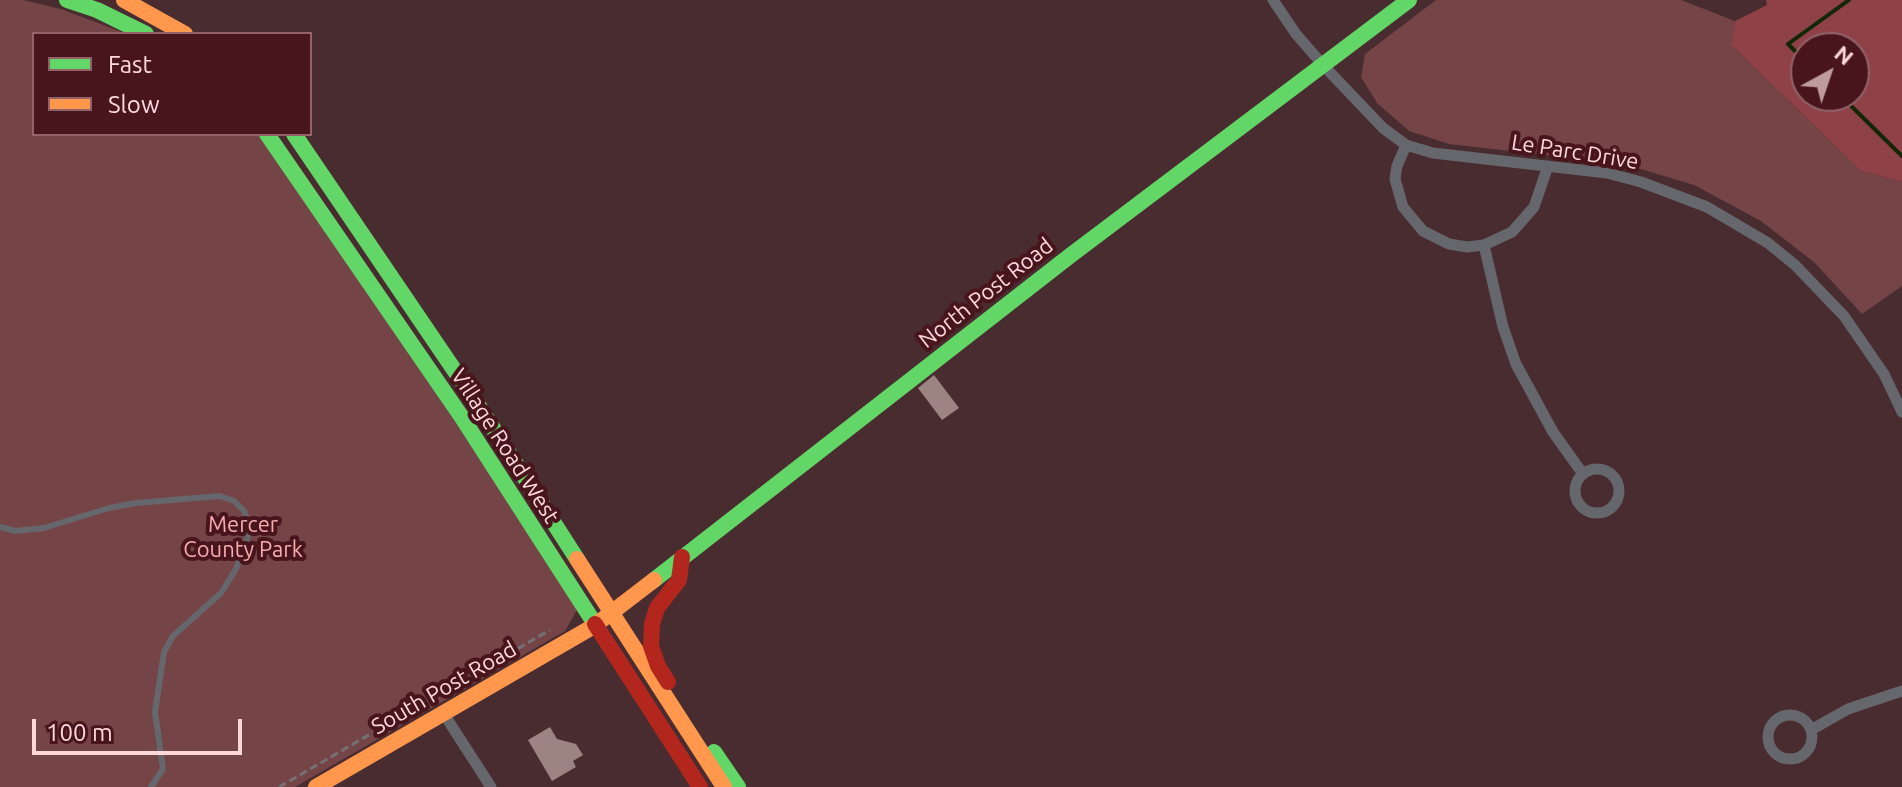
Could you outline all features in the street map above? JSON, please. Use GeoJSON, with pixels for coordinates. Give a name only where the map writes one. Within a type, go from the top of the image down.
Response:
{"type":"FeatureCollection","features":[{"type":"Feature","properties":{"kind":"main road"},"geometry":{"type":"LineString","coordinates":[[67,0],[97,10],[142,32]]}},
{"type":"Feature","properties":{"kind":"main road"},"geometry":{"type":"LineString","coordinates":[[124,0],[181,32]]}},
{"type":"Feature","properties":{"kind":"main road","name":"North Post Road"},"geometry":{"type":"LineString","coordinates":[[594,626],[1071,255],[1409,0]]}},
{"type":"Feature","properties":{"kind":"main road","name":"Village Road West"},"geometry":{"type":"LineString","coordinates":[[268,136],[461,416],[700,787]]}},
{"type":"Feature","properties":{"kind":"main road","name":"Village Road West"},"geometry":{"type":"LineString","coordinates":[[295,136],[478,405],[724,787]]}},
{"type":"Feature","properties":{"kind":"main road"},"geometry":{"type":"LineString","coordinates":[[682,557],[679,580],[657,608],[652,624],[651,646],[658,666],[738,787]]}},
{"type":"Feature","properties":{"kind":"main road","name":"South Post Road"},"geometry":{"type":"LineString","coordinates":[[316,787],[594,626]]}},
{"type":"Feature","properties":{"kind":"street","name":"Le Parc Drive"},"geometry":{"type":"LineString","coordinates":[[1273,0],[1296,34],[1323,65],[1383,128],[1406,145],[1433,153],[1607,173],[1675,193],[1738,224],[1768,243],[1795,265],[1844,316],[1884,374],[1902,412]]}},
{"type":"Feature","properties":{"kind":"street"},"geometry":{"type":"LineString","coordinates":[[1406,145],[1395,179],[1403,207],[1423,231],[1449,244],[1467,247],[1484,245],[1512,232],[1525,221],[1534,207],[1548,166]]}},
{"type":"Feature","properties":{"kind":"street"},"geometry":{"type":"LineString","coordinates":[[1484,245],[1503,327],[1516,364],[1553,432],[1583,474]]}},
{"type":"Feature","properties":{"kind":"street"},"geometry":{"type":"LineString","coordinates":[[1811,730],[1860,703],[1902,691]]}},
{"type":"Feature","properties":{"kind":"street"},"geometry":{"type":"LineString","coordinates":[[444,714],[491,787]]}},
{"type":"Feature","properties":{"kind":"street"},"geometry":{"type":"LineString","coordinates":[[1797,715],[1811,730],[1807,751],[1793,759],[1778,756],[1768,744],[1769,728],[1779,717],[1797,715]]}},
{"type":"Feature","properties":{"kind":"lane"},"geometry":{"type":"LineString","coordinates":[[0,527],[15,531],[44,528],[136,503],[220,496],[234,501],[244,511],[248,536],[236,569],[221,593],[173,636],[164,652],[155,712],[163,769],[151,787]]}},
{"type":"Feature","properties":{"kind":"path"},"geometry":{"type":"LineString","coordinates":[[279,787],[550,630]]}},
{"type":"Feature","properties":{"kind":"green space","name":"Mercer County Park"},"geometry":{"type":"Polygon","coordinates":[[[0,0],[23,0],[61,9],[122,32],[32,32],[32,136],[263,136],[267,140],[564,585],[577,610],[565,631],[295,787],[0,787],[0,0]]]}},
{"type":"Feature","properties":{"kind":"green space"},"geometry":{"type":"Polygon","coordinates":[[[1436,0],[1681,0],[1735,21],[1732,46],[1790,102],[1790,112],[1800,112],[1861,171],[1902,182],[1902,286],[1862,314],[1815,263],[1761,221],[1694,185],[1624,164],[1449,144],[1409,131],[1377,103],[1361,77],[1365,54],[1436,0]]]}},
{"type":"Feature","properties":{"kind":"shaded area"},"geometry":{"type":"Polygon","coordinates":[[[1766,0],[1902,0],[1902,182],[1861,171],[1800,112],[1870,112],[1870,32],[1790,32],[1790,102],[1731,45],[1735,21],[1767,5],[1766,0]]]}},
{"type":"Feature","properties":{"kind":"building"},"geometry":{"type":"Polygon","coordinates":[[[934,375],[959,408],[942,420],[918,388],[934,375]]]}},
{"type":"Feature","properties":{"kind":"building"},"geometry":{"type":"Polygon","coordinates":[[[550,727],[557,739],[576,744],[583,755],[573,761],[576,767],[552,781],[528,740],[550,727]]]}},
{"type":"Feature","properties":{"kind":"waterway"},"geometry":{"type":"LineString","coordinates":[[1805,32],[1849,0]]}},
{"type":"Feature","properties":{"kind":"waterway"},"geometry":{"type":"LineString","coordinates":[[1790,43],[1790,46]]}},
{"type":"Feature","properties":{"kind":"waterway"},"geometry":{"type":"LineString","coordinates":[[1857,112],[1902,156]]}},
{"type":"Feature","properties":{"kind":"traffic: fast"},"geometry":{"type":"LineString","coordinates":[[67,0],[97,10],[142,32]]}},
{"type":"Feature","properties":{"kind":"traffic: fast"},"geometry":{"type":"LineString","coordinates":[[654,580],[1071,255],[1409,0]]}},
{"type":"Feature","properties":{"kind":"traffic: fast"},"geometry":{"type":"LineString","coordinates":[[268,136],[461,416],[595,624]]}},
{"type":"Feature","properties":{"kind":"traffic: fast"},"geometry":{"type":"LineString","coordinates":[[295,136],[478,405],[577,559]]}},
{"type":"Feature","properties":{"kind":"traffic: fast"},"geometry":{"type":"LineString","coordinates":[[714,752],[738,787]]}},
{"type":"Feature","properties":{"kind":"traffic: slow"},"geometry":{"type":"LineString","coordinates":[[124,0],[181,32]]}},
{"type":"Feature","properties":{"kind":"traffic: slow"},"geometry":{"type":"LineString","coordinates":[[577,559],[724,787]]}},
{"type":"Feature","properties":{"kind":"traffic: slow"},"geometry":{"type":"LineString","coordinates":[[316,787],[594,626],[654,580]]}},
{"type":"Feature","properties":{"kind":"traffic: jam"},"geometry":{"type":"LineString","coordinates":[[668,682],[651,646],[652,624],[657,608],[679,580],[682,557]]}},
{"type":"Feature","properties":{"kind":"traffic: jam"},"geometry":{"type":"LineString","coordinates":[[595,624],[700,787]]}}]}
